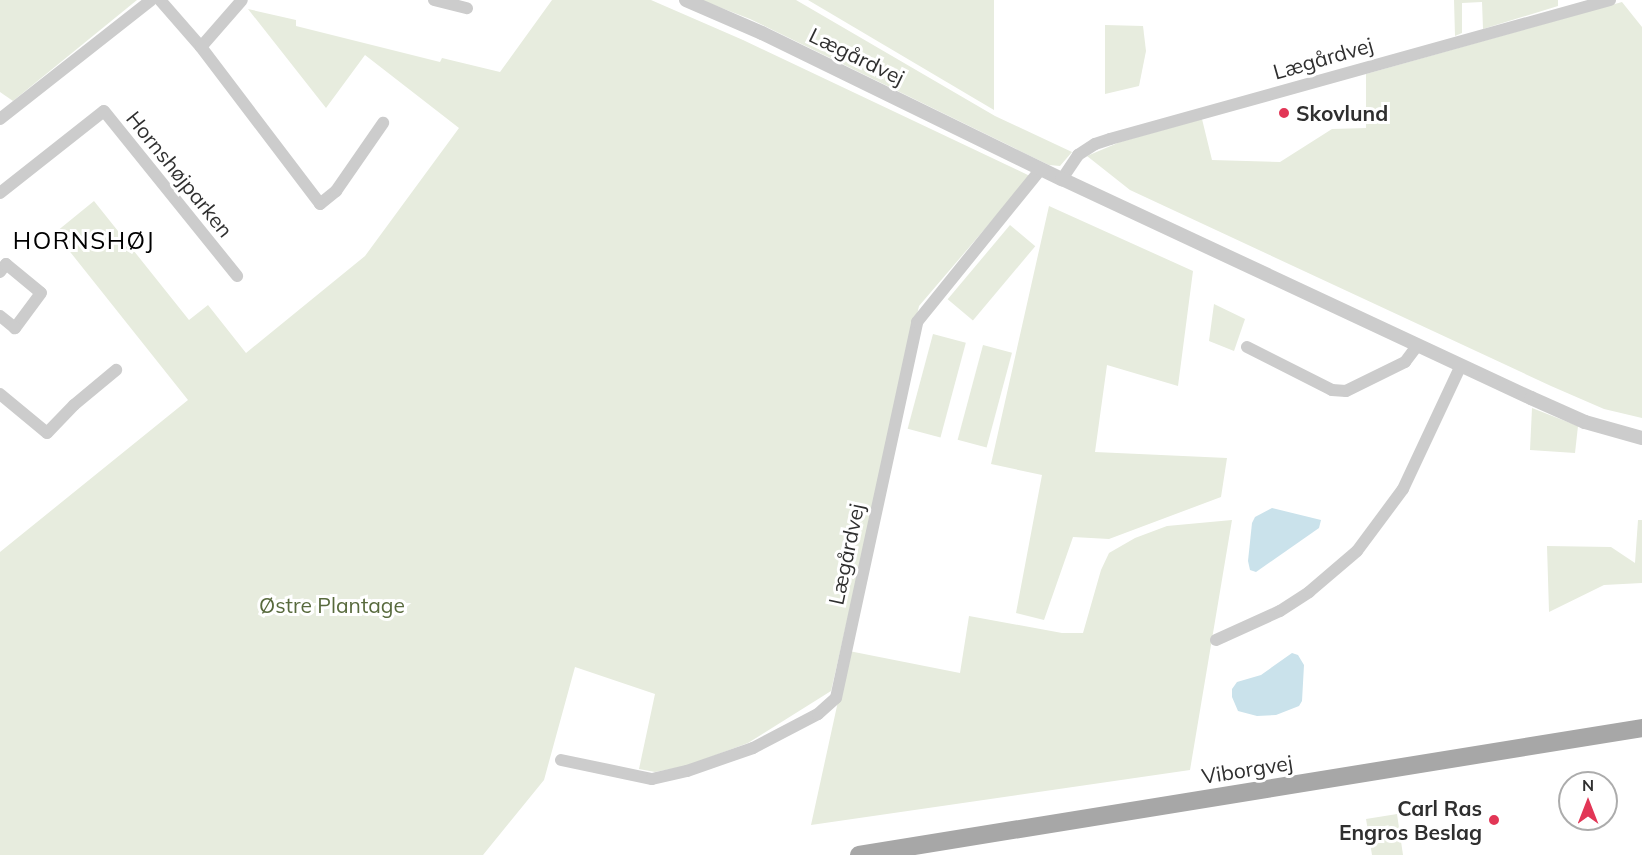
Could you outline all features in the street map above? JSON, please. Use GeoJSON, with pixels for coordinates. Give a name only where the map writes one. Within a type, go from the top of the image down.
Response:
{"type":"FeatureCollection","features":[{"type":"Feature","properties":{"kind":"main road","name":"Viborgvej"},"geometry":{"type":"LineString","coordinates":[[859,855],[1642,728]]}},
{"type":"Feature","properties":{"kind":"street"},"geometry":{"type":"LineString","coordinates":[[0,119],[152,0]]}},
{"type":"Feature","properties":{"kind":"street"},"geometry":{"type":"LineString","coordinates":[[160,0],[201,47],[320,204],[336,191],[383,123]]}},
{"type":"Feature","properties":{"kind":"street"},"geometry":{"type":"LineString","coordinates":[[201,47],[243,0]]}},
{"type":"Feature","properties":{"kind":"street"},"geometry":{"type":"LineString","coordinates":[[434,0],[467,8]]}},
{"type":"Feature","properties":{"kind":"street","name":"Lægårdvej"},"geometry":{"type":"LineString","coordinates":[[686,0],[762,33],[1062,179],[1461,365],[1586,422],[1642,438]]}},
{"type":"Feature","properties":{"kind":"street","name":"Lægårdvej"},"geometry":{"type":"LineString","coordinates":[[1062,179],[1078,155],[1095,144],[1110,139],[1610,0]]}},
{"type":"Feature","properties":{"kind":"street","name":"Hornshøjparken"},"geometry":{"type":"LineString","coordinates":[[2,188],[104,111],[237,276]]}},
{"type":"Feature","properties":{"kind":"street","name":"Lægårdvej"},"geometry":{"type":"LineString","coordinates":[[561,760],[652,779],[687,771],[753,748],[818,714],[836,698],[917,322],[1041,169]]}},
{"type":"Feature","properties":{"kind":"street"},"geometry":{"type":"LineString","coordinates":[[0,272],[6,264],[40,293],[15,328],[0,316]]}},
{"type":"Feature","properties":{"kind":"street"},"geometry":{"type":"LineString","coordinates":[[1247,347],[1332,390],[1346,391],[1405,362],[1418,345]]}},
{"type":"Feature","properties":{"kind":"street"},"geometry":{"type":"LineString","coordinates":[[1216,640],[1280,611],[1310,592],[1357,551],[1402,489],[1461,365]]}},
{"type":"Feature","properties":{"kind":"street"},"geometry":{"type":"LineString","coordinates":[[0,394],[47,434],[74,405],[116,370]]}},
{"type":"Feature","properties":{"kind":"green space"},"geometry":{"type":"Polygon","coordinates":[[[0,0],[137,0],[13,101],[0,92],[0,0]]]}},
{"type":"Feature","properties":{"kind":"green space","name":"Østre Plantage"},"geometry":{"type":"Polygon","coordinates":[[[552,0],[651,0],[743,40],[1030,176],[919,306],[831,691],[748,743],[686,766],[655,772],[639,769],[655,694],[575,667],[544,780],[483,855],[0,855],[0,552],[188,400],[67,248],[51,236],[94,201],[189,320],[208,305],[246,353],[365,256],[459,128],[365,55],[326,108],[248,9],[296,20],[296,26],[440,62],[442,58],[500,72],[552,0]]]}},
{"type":"Feature","properties":{"kind":"green space"},"geometry":{"type":"Polygon","coordinates":[[[701,0],[796,0],[995,116],[1072,152],[1060,166],[1049,165],[750,19],[701,0]]]}},
{"type":"Feature","properties":{"kind":"green space"},"geometry":{"type":"Polygon","coordinates":[[[808,0],[994,0],[994,110],[808,0]]]}},
{"type":"Feature","properties":{"kind":"green space"},"geometry":{"type":"Polygon","coordinates":[[[1454,0],[1558,0],[1558,6],[1483,29],[1482,2],[1462,3],[1462,33],[1455,36],[1454,0]]]}},
{"type":"Feature","properties":{"kind":"green space"},"geometry":{"type":"Polygon","coordinates":[[[1622,2],[1642,27],[1642,418],[1604,409],[1551,386],[1130,190],[1087,156],[1120,142],[1202,119],[1212,160],[1280,162],[1332,129],[1366,128],[1366,74],[1622,2]]]}},
{"type":"Feature","properties":{"kind":"green space"},"geometry":{"type":"Polygon","coordinates":[[[1105,25],[1143,26],[1146,51],[1139,86],[1105,94],[1105,25]]]}},
{"type":"Feature","properties":{"kind":"green space"},"geometry":{"type":"Polygon","coordinates":[[[1049,206],[1193,271],[1178,386],[1107,365],[1095,452],[1227,458],[1221,497],[1109,539],[1073,537],[1044,620],[1016,613],[1042,475],[991,464],[1049,206]]]}},
{"type":"Feature","properties":{"kind":"green space"},"geometry":{"type":"Polygon","coordinates":[[[1010,225],[1035,246],[973,321],[948,299],[1010,225]]]}},
{"type":"Feature","properties":{"kind":"green space"},"geometry":{"type":"Polygon","coordinates":[[[1214,304],[1245,319],[1234,351],[1209,341],[1214,304]]]}},
{"type":"Feature","properties":{"kind":"green space"},"geometry":{"type":"Polygon","coordinates":[[[933,334],[966,343],[940,437],[908,429],[933,334]]]}},
{"type":"Feature","properties":{"kind":"green space"},"geometry":{"type":"Polygon","coordinates":[[[983,345],[1012,353],[987,447],[958,440],[983,345]]]}},
{"type":"Feature","properties":{"kind":"green space"},"geometry":{"type":"Polygon","coordinates":[[[1532,408],[1578,426],[1575,453],[1530,450],[1532,408]]]}},
{"type":"Feature","properties":{"kind":"green space"},"geometry":{"type":"Polygon","coordinates":[[[1232,520],[1190,770],[811,825],[849,651],[960,673],[969,616],[1062,633],[1083,633],[1101,570],[1109,553],[1135,538],[1167,526],[1232,520]]]}},
{"type":"Feature","properties":{"kind":"green space"},"geometry":{"type":"Polygon","coordinates":[[[1638,520],[1642,520],[1642,583],[1604,585],[1549,612],[1547,546],[1611,547],[1635,563],[1638,520]]]}},
{"type":"Feature","properties":{"kind":"green space"},"geometry":{"type":"Polygon","coordinates":[[[1397,814],[1403,855],[1372,855],[1366,819],[1397,814]]]}},
{"type":"Feature","properties":{"kind":"water"},"geometry":{"type":"Polygon","coordinates":[[[1272,508],[1321,520],[1319,528],[1256,572],[1250,570],[1248,561],[1252,523],[1255,517],[1272,508]]]}},
{"type":"Feature","properties":{"kind":"water"},"geometry":{"type":"Polygon","coordinates":[[[1292,653],[1298,655],[1304,665],[1302,701],[1299,706],[1276,715],[1257,716],[1238,711],[1232,697],[1232,689],[1237,682],[1261,675],[1292,653]]]}},
{"type":"Feature","properties":{"kind":"place","name":"Skovlund"},"geometry":{"type":"Point","coordinates":[1284,113]}},
{"type":"Feature","properties":{"kind":"place","name":"Carl Ras Engros Beslag"},"geometry":{"type":"Point","coordinates":[1494,820]}},
{"type":"Feature","properties":{"kind":"district","name":"HORNSHØJ"},"geometry":{"type":"Point","coordinates":[84,241]}}]}
